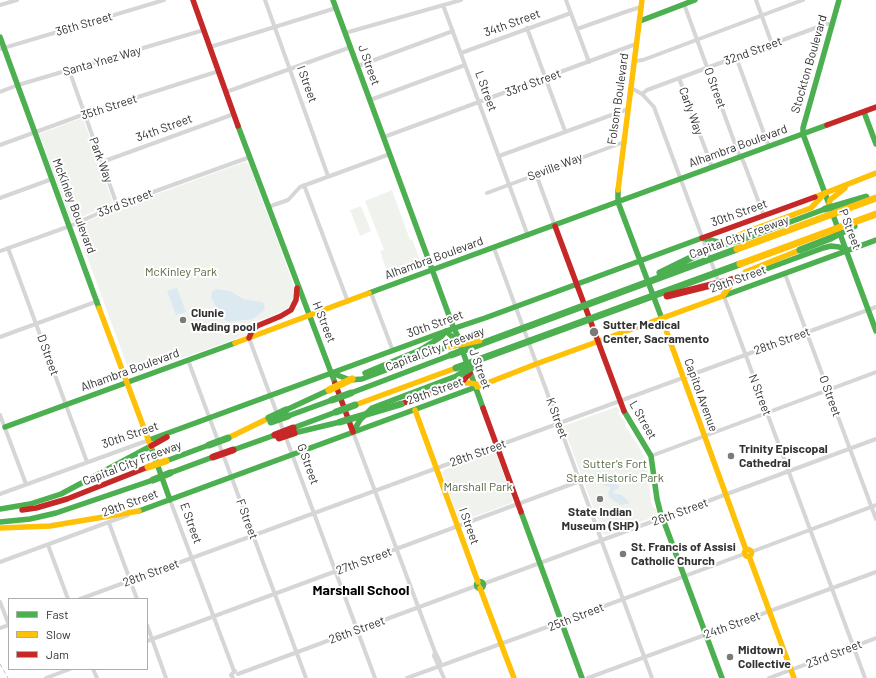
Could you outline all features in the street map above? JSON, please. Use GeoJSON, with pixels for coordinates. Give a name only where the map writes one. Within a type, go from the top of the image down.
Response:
{"type":"FeatureCollection","features":[{"type":"Feature","properties":{"kind":"main road","name":"H Street"},"geometry":{"type":"LineString","coordinates":[[193,0],[268,207],[332,373],[353,432]]}},
{"type":"Feature","properties":{"kind":"main road","name":"J Street"},"geometry":{"type":"LineString","coordinates":[[333,0],[457,334],[470,373],[477,385],[497,446],[582,678]]}},
{"type":"Feature","properties":{"kind":"main road"},"geometry":{"type":"LineString","coordinates":[[640,21],[694,0]]}},
{"type":"Feature","properties":{"kind":"main road","name":"Stockton Boulevard"},"geometry":{"type":"LineString","coordinates":[[803,134],[803,128],[839,0]]}},
{"type":"Feature","properties":{"kind":"main road"},"geometry":{"type":"LineString","coordinates":[[642,4],[645,13],[653,16]]}},
{"type":"Feature","properties":{"kind":"main road","name":"Folsom Boulevard"},"geometry":{"type":"LineString","coordinates":[[618,202],[617,196],[642,4]]}},
{"type":"Feature","properties":{"kind":"main road","name":"McKinley Boulevard"},"geometry":{"type":"LineString","coordinates":[[0,37],[2,48],[18,85],[128,382]]}},
{"type":"Feature","properties":{"kind":"main road","name":"Alhambra Boulevard"},"geometry":{"type":"LineString","coordinates":[[2,428],[433,271],[876,107]]}},
{"type":"Feature","properties":{"kind":"main road"},"geometry":{"type":"LineString","coordinates":[[864,112],[876,144]]}},
{"type":"Feature","properties":{"kind":"main road","name":"P Street"},"geometry":{"type":"LineString","coordinates":[[803,134],[825,193],[827,206],[846,250],[876,331]]}},
{"type":"Feature","properties":{"kind":"main road","name":"30th Street"},"geometry":{"type":"LineString","coordinates":[[0,511],[30,504],[61,494],[150,443],[179,429],[764,216],[876,173]]}},
{"type":"Feature","properties":{"kind":"main road"},"geometry":{"type":"LineString","coordinates":[[827,206],[836,194],[841,190],[855,184],[858,180]]}},
{"type":"Feature","properties":{"kind":"main road"},"geometry":{"type":"LineString","coordinates":[[625,290],[738,235],[811,208],[816,205],[825,193]]}},
{"type":"Feature","properties":{"kind":"main road"},"geometry":{"type":"LineString","coordinates":[[702,238],[726,244],[739,241],[827,206],[876,197]]}},
{"type":"Feature","properties":{"kind":"main road","name":"Capital City Freeway"},"geometry":{"type":"LineString","coordinates":[[0,511],[36,508],[51,504],[228,438],[287,413],[332,400],[876,197]]}},
{"type":"Feature","properties":{"kind":"main road","name":"Capitol Avenue"},"geometry":{"type":"LineString","coordinates":[[618,202],[794,678]]}},
{"type":"Feature","properties":{"kind":"main road"},"geometry":{"type":"LineString","coordinates":[[723,296],[732,283],[745,272],[831,238],[876,214]]}},
{"type":"Feature","properties":{"kind":"main road"},"geometry":{"type":"LineString","coordinates":[[353,432],[360,420],[372,408],[498,353],[876,214]]}},
{"type":"Feature","properties":{"kind":"main road","name":"L Street"},"geometry":{"type":"LineString","coordinates":[[555,226],[620,401],[630,423],[644,442],[650,456],[655,475],[657,499],[663,518],[722,678]]}},
{"type":"Feature","properties":{"kind":"main road","name":"29th Street"},"geometry":{"type":"LineString","coordinates":[[139,511],[415,410],[477,385],[876,240]]}},
{"type":"Feature","properties":{"kind":"main road"},"geometry":{"type":"LineString","coordinates":[[633,304],[732,280],[785,264],[823,248],[831,246],[846,250]]}},
{"type":"Feature","properties":{"kind":"main road"},"geometry":{"type":"LineString","coordinates":[[249,338],[252,331],[257,326],[291,310],[297,297],[295,279]]}},
{"type":"Feature","properties":{"kind":"main road"},"geometry":{"type":"LineString","coordinates":[[287,413],[329,390],[420,350],[441,337],[446,331],[460,344]]}},
{"type":"Feature","properties":{"kind":"main road"},"geometry":{"type":"LineString","coordinates":[[332,373],[350,380],[362,379],[450,346],[503,335]]}},
{"type":"Feature","properties":{"kind":"main road","name":"Capital City Freeway"},"geometry":{"type":"LineString","coordinates":[[0,522],[30,519],[56,513],[128,489],[233,450],[294,431],[355,405],[457,372]]}},
{"type":"Feature","properties":{"kind":"main road"},"geometry":{"type":"LineString","coordinates":[[294,431],[340,422],[401,404],[463,381],[470,373]]}},
{"type":"Feature","properties":{"kind":"main road","name":"E Street"},"geometry":{"type":"LineString","coordinates":[[128,382],[170,500]]}},
{"type":"Feature","properties":{"kind":"main road"},"geometry":{"type":"LineString","coordinates":[[458,383],[477,385]]}},
{"type":"Feature","properties":{"kind":"main road","name":"I Street"},"geometry":{"type":"LineString","coordinates":[[415,410],[514,678]]}},
{"type":"Feature","properties":{"kind":"main road"},"geometry":{"type":"LineString","coordinates":[[0,528],[50,526],[139,511]]}},
{"type":"Feature","properties":{"kind":"street"},"geometry":{"type":"LineString","coordinates":[[0,5],[17,0]]}},
{"type":"Feature","properties":{"kind":"street","name":"36th Street"},"geometry":{"type":"LineString","coordinates":[[2,48],[164,0]]}},
{"type":"Feature","properties":{"kind":"street","name":"I Street"},"geometry":{"type":"LineString","coordinates":[[265,0],[328,176]]}},
{"type":"Feature","properties":{"kind":"street"},"geometry":{"type":"LineString","coordinates":[[345,33],[461,0]]}},
{"type":"Feature","properties":{"kind":"street"},"geometry":{"type":"LineString","coordinates":[[566,0],[589,62]]}},
{"type":"Feature","properties":{"kind":"street"},"geometry":{"type":"LineString","coordinates":[[756,0],[772,44]]}},
{"type":"Feature","properties":{"kind":"street"},"geometry":{"type":"LineString","coordinates":[[634,61],[642,60],[803,0]]}},
{"type":"Feature","properties":{"kind":"street"},"geometry":{"type":"LineString","coordinates":[[577,29],[642,4]]}},
{"type":"Feature","properties":{"kind":"street","name":"O Street"},"geometry":{"type":"LineString","coordinates":[[684,4],[764,216]]}},
{"type":"Feature","properties":{"kind":"street","name":"L Street"},"geometry":{"type":"LineString","coordinates":[[443,5],[528,236]]}},
{"type":"Feature","properties":{"kind":"street"},"geometry":{"type":"LineString","coordinates":[[210,47],[336,8]]}},
{"type":"Feature","properties":{"kind":"street","name":"34th Street"},"geometry":{"type":"LineString","coordinates":[[461,53],[527,28],[571,14]]}},
{"type":"Feature","properties":{"kind":"street","name":"32nd Street"},"geometry":{"type":"LineString","coordinates":[[642,94],[647,90],[708,67],[826,24],[832,24]]}},
{"type":"Feature","properties":{"kind":"street"},"geometry":{"type":"LineString","coordinates":[[527,28],[565,131]]}},
{"type":"Feature","properties":{"kind":"street","name":"Santa Ynez Way"},"geometry":{"type":"LineString","coordinates":[[0,92],[18,85],[204,30]]}},
{"type":"Feature","properties":{"kind":"street"},"geometry":{"type":"LineString","coordinates":[[358,66],[453,32]]}},
{"type":"Feature","properties":{"kind":"street","name":"33rd Street"},"geometry":{"type":"LineString","coordinates":[[384,137],[636,44]]}},
{"type":"Feature","properties":{"kind":"street"},"geometry":{"type":"LineString","coordinates":[[226,92],[351,47]]}},
{"type":"Feature","properties":{"kind":"street"},"geometry":{"type":"LineString","coordinates":[[736,57],[769,147]]}},
{"type":"Feature","properties":{"kind":"street"},"geometry":{"type":"LineString","coordinates":[[370,100],[465,65]]}},
{"type":"Feature","properties":{"kind":"street","name":"Park Way"},"geometry":{"type":"LineString","coordinates":[[69,70],[117,205]]}},
{"type":"Feature","properties":{"kind":"street","name":"35th Street"},"geometry":{"type":"LineString","coordinates":[[0,145],[85,114],[219,71]]}},
{"type":"Feature","properties":{"kind":"street","name":"Carly Way"},"geometry":{"type":"LineString","coordinates":[[679,78],[712,167]]}},
{"type":"Feature","properties":{"kind":"street"},"geometry":{"type":"LineString","coordinates":[[631,88],[642,94]]}},
{"type":"Feature","properties":{"kind":"street","name":"N Street"},"geometry":{"type":"LineString","coordinates":[[642,94],[654,107],[865,678]]}},
{"type":"Feature","properties":{"kind":"street"},"geometry":{"type":"LineString","coordinates":[[499,156],[628,109]]}},
{"type":"Feature","properties":{"kind":"street","name":"34th Street"},"geometry":{"type":"LineString","coordinates":[[102,162],[234,114]]}},
{"type":"Feature","properties":{"kind":"street","name":"Seville Way"},"geometry":{"type":"LineString","coordinates":[[487,193],[624,142]]}},
{"type":"Feature","properties":{"kind":"street"},"geometry":{"type":"LineString","coordinates":[[268,207],[288,200],[298,188],[304,185],[390,154]]}},
{"type":"Feature","properties":{"kind":"street","name":"33rd Street"},"geometry":{"type":"LineString","coordinates":[[0,251],[70,226],[117,205],[250,157]]}},
{"type":"Feature","properties":{"kind":"street","name":"L Street"},"geometry":{"type":"LineString","coordinates":[[536,174],[555,226]]}},
{"type":"Feature","properties":{"kind":"street"},"geometry":{"type":"LineString","coordinates":[[0,198],[52,179]]}},
{"type":"Feature","properties":{"kind":"street"},"geometry":{"type":"LineString","coordinates":[[304,185],[348,302]]}},
{"type":"Feature","properties":{"kind":"street","name":"D Street"},"geometry":{"type":"LineString","coordinates":[[8,248],[87,462]]}},
{"type":"Feature","properties":{"kind":"street","name":"K Street"},"geometry":{"type":"LineString","coordinates":[[494,248],[652,678]]}},
{"type":"Feature","properties":{"kind":"street","name":"O Street"},"geometry":{"type":"LineString","coordinates":[[785,274],[850,449],[874,506],[876,519]]}},
{"type":"Feature","properties":{"kind":"street"},"geometry":{"type":"LineString","coordinates":[[371,293],[393,351]]}},
{"type":"Feature","properties":{"kind":"street"},"geometry":{"type":"LineString","coordinates":[[0,337],[98,301]]}},
{"type":"Feature","properties":{"kind":"street","name":"28th Street"},"geometry":{"type":"LineString","coordinates":[[83,598],[876,307]]}},
{"type":"Feature","properties":{"kind":"street","name":"G Street"},"geometry":{"type":"LineString","coordinates":[[249,338],[375,678]]}},
{"type":"Feature","properties":{"kind":"street","name":"F Street"},"geometry":{"type":"LineString","coordinates":[[188,360],[306,678]]}},
{"type":"Feature","properties":{"kind":"street"},"geometry":{"type":"LineString","coordinates":[[650,456],[876,372]]}},
{"type":"Feature","properties":{"kind":"street"},"geometry":{"type":"LineString","coordinates":[[0,415],[2,428],[26,484]]}},
{"type":"Feature","properties":{"kind":"street","name":"H Street"},"geometry":{"type":"LineString","coordinates":[[353,432],[418,608],[440,662],[440,667],[444,678]]}},
{"type":"Feature","properties":{"kind":"street","name":"26th Street"},"geometry":{"type":"LineString","coordinates":[[226,678],[876,439]]}},
{"type":"Feature","properties":{"kind":"street","name":"30th Street"},"geometry":{"type":"LineString","coordinates":[[0,494],[87,462],[150,443]]}},
{"type":"Feature","properties":{"kind":"street","name":"27th Street"},"geometry":{"type":"LineString","coordinates":[[148,640],[580,481]]}},
{"type":"Feature","properties":{"kind":"street","name":"E Street"},"geometry":{"type":"LineString","coordinates":[[170,500],[235,675]]}},
{"type":"Feature","properties":{"kind":"street","name":"25th Street"},"geometry":{"type":"LineString","coordinates":[[407,678],[874,506]]}},
{"type":"Feature","properties":{"kind":"street","name":"29th Street"},"geometry":{"type":"LineString","coordinates":[[0,562],[139,511]]}},
{"type":"Feature","properties":{"kind":"street"},"geometry":{"type":"LineString","coordinates":[[109,522],[137,598]]}},
{"type":"Feature","properties":{"kind":"street"},"geometry":{"type":"LineString","coordinates":[[48,544],[68,598]]}},
{"type":"Feature","properties":{"kind":"street","name":"24th Street"},"geometry":{"type":"LineString","coordinates":[[588,678],[876,572]]}},
{"type":"Feature","properties":{"kind":"street"},"geometry":{"type":"LineString","coordinates":[[0,602],[8,622]]}},
{"type":"Feature","properties":{"kind":"street"},"geometry":{"type":"LineString","coordinates":[[148,628],[166,678]]}},
{"type":"Feature","properties":{"kind":"street","name":"23rd Street"},"geometry":{"type":"LineString","coordinates":[[769,678],[876,638]]}},
{"type":"Feature","properties":{"kind":"street"},"geometry":{"type":"LineString","coordinates":[[46,678],[67,670]]}},
{"type":"Feature","properties":{"kind":"green space"},"geometry":{"type":"Polygon","coordinates":[[[83,119],[84,121],[113,203],[73,221],[70,219],[39,134],[83,119]]]}},
{"type":"Feature","properties":{"kind":"green space","name":"McKinley Park"},"geometry":{"type":"Polygon","coordinates":[[[245,162],[249,164],[294,286],[292,303],[284,311],[256,322],[247,335],[131,376],[76,227],[121,207],[245,162]]]}},
{"type":"Feature","properties":{"kind":"green space"},"geometry":{"type":"Polygon","coordinates":[[[392,190],[410,240],[412,239],[422,265],[389,278],[380,251],[384,250],[365,201],[392,190]]]}},
{"type":"Feature","properties":{"kind":"green space"},"geometry":{"type":"Polygon","coordinates":[[[361,206],[371,231],[360,236],[350,210],[361,206]]]}},
{"type":"Feature","properties":{"kind":"green space","name":"Sutter's Fort State Historic Park"},"geometry":{"type":"Polygon","coordinates":[[[616,407],[620,412],[618,413],[626,423],[625,426],[638,445],[645,459],[648,471],[651,501],[657,514],[656,516],[607,535],[603,534],[563,426],[616,407]]]}},
{"type":"Feature","properties":{"kind":"green space","name":"Marshall Park"},"geometry":{"type":"Polygon","coordinates":[[[493,452],[496,453],[513,500],[512,503],[462,521],[459,520],[442,473],[444,470],[493,452]]]}},
{"type":"Feature","properties":{"kind":"shaded area"},"geometry":{"type":"Polygon","coordinates":[[[177,288],[186,312],[176,315],[167,291],[177,288]]]}},
{"type":"Feature","properties":{"kind":"shaded area"},"geometry":{"type":"Polygon","coordinates":[[[216,289],[230,291],[243,299],[262,302],[265,309],[253,319],[228,322],[225,320],[222,312],[216,307],[211,297],[212,292],[216,289]]]}},
{"type":"Feature","properties":{"kind":"shaded area"},"geometry":{"type":"Polygon","coordinates":[[[598,471],[619,486],[613,493],[622,495],[629,502],[628,504],[620,505],[609,497],[608,492],[611,488],[600,483],[595,477],[595,473],[598,471]]]}},
{"type":"Feature","properties":{"kind":"railway"},"geometry":{"type":"LineString","coordinates":[[0,664],[8,678]]}},
{"type":"Feature","properties":{"kind":"traffic: fast"},"geometry":{"type":"LineString","coordinates":[[333,0],[454,329],[460,340],[460,344],[483,408]]}},
{"type":"Feature","properties":{"kind":"traffic: fast"},"geometry":{"type":"LineString","coordinates":[[640,21],[695,0]]}},
{"type":"Feature","properties":{"kind":"traffic: fast"},"geometry":{"type":"LineString","coordinates":[[839,0],[803,128],[803,134],[876,331]]}},
{"type":"Feature","properties":{"kind":"traffic: fast"},"geometry":{"type":"LineString","coordinates":[[0,37],[99,308]]}},
{"type":"Feature","properties":{"kind":"traffic: fast"},"geometry":{"type":"LineString","coordinates":[[864,112],[876,144]]}},
{"type":"Feature","properties":{"kind":"traffic: fast"},"geometry":{"type":"LineString","coordinates":[[369,293],[827,125]]}},
{"type":"Feature","properties":{"kind":"traffic: fast"},"geometry":{"type":"LineString","coordinates":[[238,126],[335,383]]}},
{"type":"Feature","properties":{"kind":"traffic: fast"},"geometry":{"type":"LineString","coordinates":[[618,190],[618,202],[662,319]]}},
{"type":"Feature","properties":{"kind":"traffic: fast"},"geometry":{"type":"LineString","coordinates":[[825,209],[866,197]]}},
{"type":"Feature","properties":{"kind":"traffic: fast"},"geometry":{"type":"LineString","coordinates":[[702,238],[726,244],[739,241],[825,209]]}},
{"type":"Feature","properties":{"kind":"traffic: fast"},"geometry":{"type":"LineString","coordinates":[[800,250],[831,238],[854,226]]}},
{"type":"Feature","properties":{"kind":"traffic: fast"},"geometry":{"type":"LineString","coordinates":[[446,331],[702,238]]}},
{"type":"Feature","properties":{"kind":"traffic: fast"},"geometry":{"type":"LineString","coordinates":[[723,296],[876,240]]}},
{"type":"Feature","properties":{"kind":"traffic: fast"},"geometry":{"type":"LineString","coordinates":[[660,273],[721,243]]}},
{"type":"Feature","properties":{"kind":"traffic: fast"},"geometry":{"type":"LineString","coordinates":[[747,276],[823,248],[831,246],[846,250]]}},
{"type":"Feature","properties":{"kind":"traffic: fast"},"geometry":{"type":"LineString","coordinates":[[451,355],[737,249]]}},
{"type":"Feature","properties":{"kind":"traffic: fast"},"geometry":{"type":"LineString","coordinates":[[456,368],[740,264]]}},
{"type":"Feature","properties":{"kind":"traffic: fast"},"geometry":{"type":"LineString","coordinates":[[149,440],[446,331],[460,344]]}},
{"type":"Feature","properties":{"kind":"traffic: fast"},"geometry":{"type":"LineString","coordinates":[[365,373],[420,350],[441,337],[446,331]]}},
{"type":"Feature","properties":{"kind":"traffic: fast"},"geometry":{"type":"LineString","coordinates":[[5,427],[235,343]]}},
{"type":"Feature","properties":{"kind":"traffic: fast"},"geometry":{"type":"LineString","coordinates":[[332,373],[350,380],[362,379],[450,346]]}},
{"type":"Feature","properties":{"kind":"traffic: fast"},"geometry":{"type":"LineString","coordinates":[[351,393],[451,355]]}},
{"type":"Feature","properties":{"kind":"traffic: fast"},"geometry":{"type":"LineString","coordinates":[[459,375],[479,363]]}},
{"type":"Feature","properties":{"kind":"traffic: fast"},"geometry":{"type":"LineString","coordinates":[[353,432],[360,420],[372,408],[459,375]]}},
{"type":"Feature","properties":{"kind":"traffic: fast"},"geometry":{"type":"LineString","coordinates":[[139,511],[476,387]]}},
{"type":"Feature","properties":{"kind":"traffic: fast"},"geometry":{"type":"LineString","coordinates":[[286,410],[329,390]]}},
{"type":"Feature","properties":{"kind":"traffic: fast"},"geometry":{"type":"LineString","coordinates":[[332,400],[351,393]]}},
{"type":"Feature","properties":{"kind":"traffic: fast"},"geometry":{"type":"LineString","coordinates":[[288,416],[332,400]]}},
{"type":"Feature","properties":{"kind":"traffic: fast"},"geometry":{"type":"LineString","coordinates":[[340,422],[401,404]]}},
{"type":"Feature","properties":{"kind":"traffic: fast"},"geometry":{"type":"LineString","coordinates":[[336,412],[355,405]]}},
{"type":"Feature","properties":{"kind":"traffic: fast"},"geometry":{"type":"LineString","coordinates":[[269,418],[286,410]]}},
{"type":"Feature","properties":{"kind":"traffic: fast"},"geometry":{"type":"LineString","coordinates":[[624,411],[651,456],[660,511],[722,678]]}},
{"type":"Feature","properties":{"kind":"traffic: fast"},"geometry":{"type":"LineString","coordinates":[[293,428],[336,412]]}},
{"type":"Feature","properties":{"kind":"traffic: fast"},"geometry":{"type":"LineString","coordinates":[[271,422],[288,416]]}},
{"type":"Feature","properties":{"kind":"traffic: fast"},"geometry":{"type":"LineString","coordinates":[[294,433],[340,422]]}},
{"type":"Feature","properties":{"kind":"traffic: fast"},"geometry":{"type":"LineString","coordinates":[[233,450],[275,435]]}},
{"type":"Feature","properties":{"kind":"traffic: fast"},"geometry":{"type":"LineString","coordinates":[[209,445],[228,438]]}},
{"type":"Feature","properties":{"kind":"traffic: fast"},"geometry":{"type":"LineString","coordinates":[[166,461],[209,445]]}},
{"type":"Feature","properties":{"kind":"traffic: fast"},"geometry":{"type":"LineString","coordinates":[[0,509],[30,504],[61,494],[151,446]]}},
{"type":"Feature","properties":{"kind":"traffic: fast"},"geometry":{"type":"LineString","coordinates":[[151,447],[170,500]]}},
{"type":"Feature","properties":{"kind":"traffic: fast"},"geometry":{"type":"LineString","coordinates":[[170,473],[213,457]]}},
{"type":"Feature","properties":{"kind":"traffic: fast"},"geometry":{"type":"LineString","coordinates":[[153,480],[170,473]]}},
{"type":"Feature","properties":{"kind":"traffic: fast"},"geometry":{"type":"LineString","coordinates":[[0,522],[30,519],[56,513],[153,480]]}},
{"type":"Feature","properties":{"kind":"traffic: fast"},"geometry":{"type":"LineString","coordinates":[[521,512],[582,678]]}},
{"type":"Feature","properties":{"kind":"traffic: fast"},"geometry":{"type":"LineString","coordinates":[[480,582],[483,585],[480,588],[477,585],[480,582]]}},
{"type":"Feature","properties":{"kind":"traffic: slow"},"geometry":{"type":"LineString","coordinates":[[618,190],[642,0]]}},
{"type":"Feature","properties":{"kind":"traffic: slow"},"geometry":{"type":"LineString","coordinates":[[815,197],[876,173]]}},
{"type":"Feature","properties":{"kind":"traffic: slow"},"geometry":{"type":"LineString","coordinates":[[829,204],[830,200],[845,188]]}},
{"type":"Feature","properties":{"kind":"traffic: slow"},"geometry":{"type":"LineString","coordinates":[[726,241],[811,208],[825,193]]}},
{"type":"Feature","properties":{"kind":"traffic: slow"},"geometry":{"type":"LineString","coordinates":[[737,249],[876,198]]}},
{"type":"Feature","properties":{"kind":"traffic: slow"},"geometry":{"type":"LineString","coordinates":[[740,264],[876,214]]}},
{"type":"Feature","properties":{"kind":"traffic: slow"},"geometry":{"type":"LineString","coordinates":[[723,296],[732,283],[745,272],[800,250]]}},
{"type":"Feature","properties":{"kind":"traffic: slow"},"geometry":{"type":"LineString","coordinates":[[235,343],[369,293]]}},
{"type":"Feature","properties":{"kind":"traffic: slow"},"geometry":{"type":"LineString","coordinates":[[477,387],[723,296]]}},
{"type":"Feature","properties":{"kind":"traffic: slow"},"geometry":{"type":"LineString","coordinates":[[99,308],[151,447]]}},
{"type":"Feature","properties":{"kind":"traffic: slow"},"geometry":{"type":"LineString","coordinates":[[662,319],[746,550]]}},
{"type":"Feature","properties":{"kind":"traffic: slow"},"geometry":{"type":"LineString","coordinates":[[450,346],[479,340]]}},
{"type":"Feature","properties":{"kind":"traffic: slow"},"geometry":{"type":"LineString","coordinates":[[355,405],[456,368]]}},
{"type":"Feature","properties":{"kind":"traffic: slow"},"geometry":{"type":"LineString","coordinates":[[329,390],[352,379]]}},
{"type":"Feature","properties":{"kind":"traffic: slow"},"geometry":{"type":"LineString","coordinates":[[458,383],[481,385]]}},
{"type":"Feature","properties":{"kind":"traffic: slow"},"geometry":{"type":"LineString","coordinates":[[415,410],[478,582]]}},
{"type":"Feature","properties":{"kind":"traffic: slow"},"geometry":{"type":"LineString","coordinates":[[228,438],[269,418]]}},
{"type":"Feature","properties":{"kind":"traffic: slow"},"geometry":{"type":"LineString","coordinates":[[148,467],[166,461]]}},
{"type":"Feature","properties":{"kind":"traffic: slow"},"geometry":{"type":"LineString","coordinates":[[0,528],[50,526],[139,511]]}},
{"type":"Feature","properties":{"kind":"traffic: slow"},"geometry":{"type":"LineString","coordinates":[[748,550],[751,553],[748,556],[745,553],[748,550]]}},
{"type":"Feature","properties":{"kind":"traffic: slow"},"geometry":{"type":"LineString","coordinates":[[749,556],[794,678]]}},
{"type":"Feature","properties":{"kind":"traffic: slow"},"geometry":{"type":"LineString","coordinates":[[480,588],[514,678]]}},
{"type":"Feature","properties":{"kind":"traffic: jam"},"geometry":{"type":"LineString","coordinates":[[193,0],[238,126]]}},
{"type":"Feature","properties":{"kind":"traffic: jam"},"geometry":{"type":"LineString","coordinates":[[827,125],[876,107]]}},
{"type":"Feature","properties":{"kind":"traffic: jam"},"geometry":{"type":"LineString","coordinates":[[702,238],[815,197]]}},
{"type":"Feature","properties":{"kind":"traffic: jam"},"geometry":{"type":"LineString","coordinates":[[555,226],[624,411]]}},
{"type":"Feature","properties":{"kind":"traffic: jam"},"geometry":{"type":"LineString","coordinates":[[667,296],[747,276]]}},
{"type":"Feature","properties":{"kind":"traffic: jam"},"geometry":{"type":"LineString","coordinates":[[249,338],[252,331],[257,326],[291,310],[296,300],[297,288]]}},
{"type":"Feature","properties":{"kind":"traffic: jam"},"geometry":{"type":"LineString","coordinates":[[401,404],[463,381],[470,373]]}},
{"type":"Feature","properties":{"kind":"traffic: jam"},"geometry":{"type":"LineString","coordinates":[[335,383],[353,432]]}},
{"type":"Feature","properties":{"kind":"traffic: jam"},"geometry":{"type":"LineString","coordinates":[[483,408],[521,512]]}},
{"type":"Feature","properties":{"kind":"traffic: jam"},"geometry":{"type":"LineString","coordinates":[[275,435],[293,428]]}},
{"type":"Feature","properties":{"kind":"traffic: jam"},"geometry":{"type":"LineString","coordinates":[[279,438],[294,433]]}},
{"type":"Feature","properties":{"kind":"traffic: jam"},"geometry":{"type":"LineString","coordinates":[[151,446],[167,437]]}},
{"type":"Feature","properties":{"kind":"traffic: jam"},"geometry":{"type":"LineString","coordinates":[[213,457],[233,450]]}},
{"type":"Feature","properties":{"kind":"traffic: jam"},"geometry":{"type":"LineString","coordinates":[[22,510],[36,508],[67,499],[148,467]]}},
{"type":"Feature","properties":{"kind":"place","name":"Clunie Wading pool"},"geometry":{"type":"Point","coordinates":[183,320]}},
{"type":"Feature","properties":{"kind":"place","name":"Sutter Medical Center, Sacramento"},"geometry":{"type":"Point","coordinates":[594,332]}},
{"type":"Feature","properties":{"kind":"place","name":"Trinity Episcopal Cathedral"},"geometry":{"type":"Point","coordinates":[731,456]}},
{"type":"Feature","properties":{"kind":"place","name":"State Indian Museum (SHP)"},"geometry":{"type":"Point","coordinates":[600,499]}},
{"type":"Feature","properties":{"kind":"place","name":"St. Francis of Assisi Catholic Church"},"geometry":{"type":"Point","coordinates":[623,554]}},
{"type":"Feature","properties":{"kind":"place","name":"Midtown Collective"},"geometry":{"type":"Point","coordinates":[730,657]}},
{"type":"Feature","properties":{"kind":"district","name":"Marshall School"},"geometry":{"type":"Point","coordinates":[361,590]}}]}
